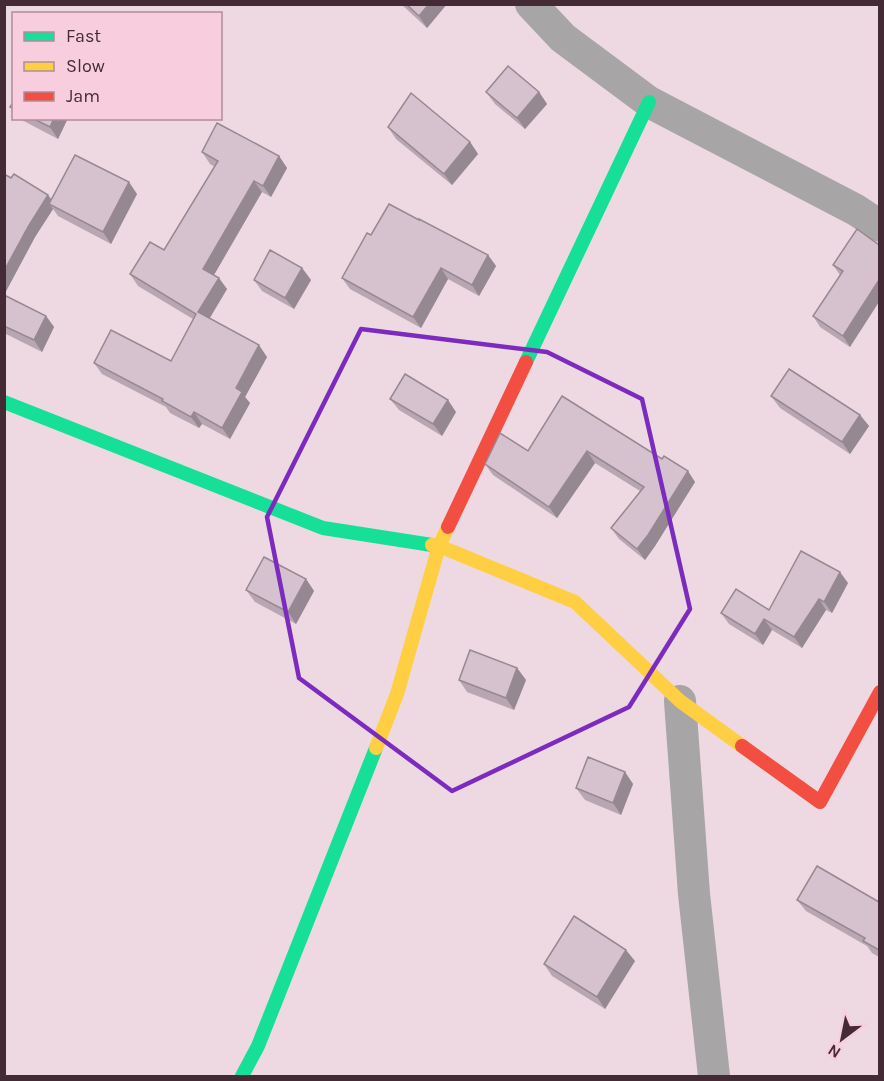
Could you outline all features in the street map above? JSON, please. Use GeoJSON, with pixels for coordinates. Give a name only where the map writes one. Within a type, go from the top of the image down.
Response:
{"type":"FeatureCollection","features":[{"type":"Feature","properties":{"kind":"street"},"geometry":{"type":"LineString","coordinates":[[531,4],[563,38],[649,102],[856,210],[879,226]]}},
{"type":"Feature","properties":{"kind":"street"},"geometry":{"type":"LineString","coordinates":[[242,1077],[258,1046],[398,694],[439,546],[649,102]]}},
{"type":"Feature","properties":{"kind":"street"},"geometry":{"type":"LineString","coordinates":[[4,402],[323,528],[439,546],[575,602],[680,701],[820,802],[879,692]]}},
{"type":"Feature","properties":{"kind":"street"},"geometry":{"type":"LineString","coordinates":[[680,701],[694,894],[714,1077]]}},
{"type":"Feature","properties":{"kind":"highlighted area"},"geometry":{"type":"Polygon","coordinates":[[[361,329],[547,352],[642,399],[690,609],[629,707],[452,791],[299,678],[267,517],[361,329]]]}},
{"type":"Feature","properties":{"kind":"building"},"geometry":{"type":"Polygon","coordinates":[[[406,4],[429,4],[419,16],[406,4]]]}},
{"type":"Feature","properties":{"kind":"building"},"geometry":{"type":"Polygon","coordinates":[[[508,66],[539,92],[517,118],[486,92],[508,66]]]}},
{"type":"Feature","properties":{"kind":"building"},"geometry":{"type":"Polygon","coordinates":[[[411,93],[470,142],[444,174],[388,127],[411,93]]]}},
{"type":"Feature","properties":{"kind":"building"},"geometry":{"type":"Polygon","coordinates":[[[36,120],[53,120],[50,127],[36,120]]]}},
{"type":"Feature","properties":{"kind":"building"},"geometry":{"type":"Polygon","coordinates":[[[217,123],[279,156],[263,186],[254,181],[203,269],[219,278],[198,312],[259,345],[236,388],[242,392],[222,428],[194,412],[191,417],[162,401],[163,399],[94,363],[111,330],[171,361],[196,314],[130,274],[150,242],[164,250],[218,161],[202,152],[217,123]]]}},
{"type":"Feature","properties":{"kind":"building"},"geometry":{"type":"Polygon","coordinates":[[[75,155],[129,182],[103,232],[49,204],[75,155]]]}},
{"type":"Feature","properties":{"kind":"building"},"geometry":{"type":"Polygon","coordinates":[[[4,174],[11,178],[14,174],[48,195],[4,271],[4,174]]]}},
{"type":"Feature","properties":{"kind":"building"},"geometry":{"type":"Polygon","coordinates":[[[389,204],[488,255],[472,285],[441,268],[413,317],[342,278],[367,233],[371,235],[389,204]]]}},
{"type":"Feature","properties":{"kind":"building"},"geometry":{"type":"Polygon","coordinates":[[[857,229],[879,245],[879,280],[843,336],[813,316],[843,271],[833,265],[857,229]]]}},
{"type":"Feature","properties":{"kind":"building"},"geometry":{"type":"Polygon","coordinates":[[[270,250],[302,268],[285,298],[254,280],[270,250]]]}},
{"type":"Feature","properties":{"kind":"building"},"geometry":{"type":"Polygon","coordinates":[[[4,295],[46,316],[34,340],[4,326],[4,295]]]}},
{"type":"Feature","properties":{"kind":"building"},"geometry":{"type":"Polygon","coordinates":[[[789,369],[860,415],[842,442],[771,396],[789,369]]]}},
{"type":"Feature","properties":{"kind":"building"},"geometry":{"type":"Polygon","coordinates":[[[405,374],[448,400],[433,424],[390,399],[405,374]]]}},
{"type":"Feature","properties":{"kind":"building"},"geometry":{"type":"Polygon","coordinates":[[[562,396],[662,459],[664,456],[688,471],[637,549],[611,528],[644,487],[587,451],[549,507],[485,464],[500,433],[528,451],[562,396]]]}},
{"type":"Feature","properties":{"kind":"building"},"geometry":{"type":"Polygon","coordinates":[[[801,551],[840,572],[824,602],[819,599],[794,637],[764,619],[755,634],[721,613],[736,589],[769,610],[801,551]]]}},
{"type":"Feature","properties":{"kind":"building"},"geometry":{"type":"Polygon","coordinates":[[[264,557],[306,579],[288,612],[246,590],[264,557]]]}},
{"type":"Feature","properties":{"kind":"building"},"geometry":{"type":"Polygon","coordinates":[[[470,650],[517,668],[506,698],[459,680],[470,650]]]}},
{"type":"Feature","properties":{"kind":"building"},"geometry":{"type":"Polygon","coordinates":[[[588,757],[625,772],[613,803],[576,788],[588,757]]]}},
{"type":"Feature","properties":{"kind":"building"},"geometry":{"type":"Polygon","coordinates":[[[817,866],[879,902],[879,950],[863,941],[865,938],[797,900],[817,866]]]}},
{"type":"Feature","properties":{"kind":"building"},"geometry":{"type":"Polygon","coordinates":[[[574,916],[626,950],[597,997],[544,964],[574,916]]]}},
{"type":"Feature","properties":{"kind":"traffic: fast"},"geometry":{"type":"LineString","coordinates":[[526,362],[649,102]]}},
{"type":"Feature","properties":{"kind":"traffic: fast"},"geometry":{"type":"LineString","coordinates":[[4,402],[323,528],[432,545]]}},
{"type":"Feature","properties":{"kind":"traffic: fast"},"geometry":{"type":"LineString","coordinates":[[242,1076],[258,1046],[376,748]]}},
{"type":"Feature","properties":{"kind":"traffic: slow"},"geometry":{"type":"LineString","coordinates":[[376,748],[397,694],[439,546],[448,527]]}},
{"type":"Feature","properties":{"kind":"traffic: slow"},"geometry":{"type":"LineString","coordinates":[[432,545],[575,602],[680,701],[742,746]]}},
{"type":"Feature","properties":{"kind":"traffic: jam"},"geometry":{"type":"LineString","coordinates":[[448,527],[526,362]]}},
{"type":"Feature","properties":{"kind":"traffic: jam"},"geometry":{"type":"LineString","coordinates":[[742,746],[820,802],[880,692]]}}]}
